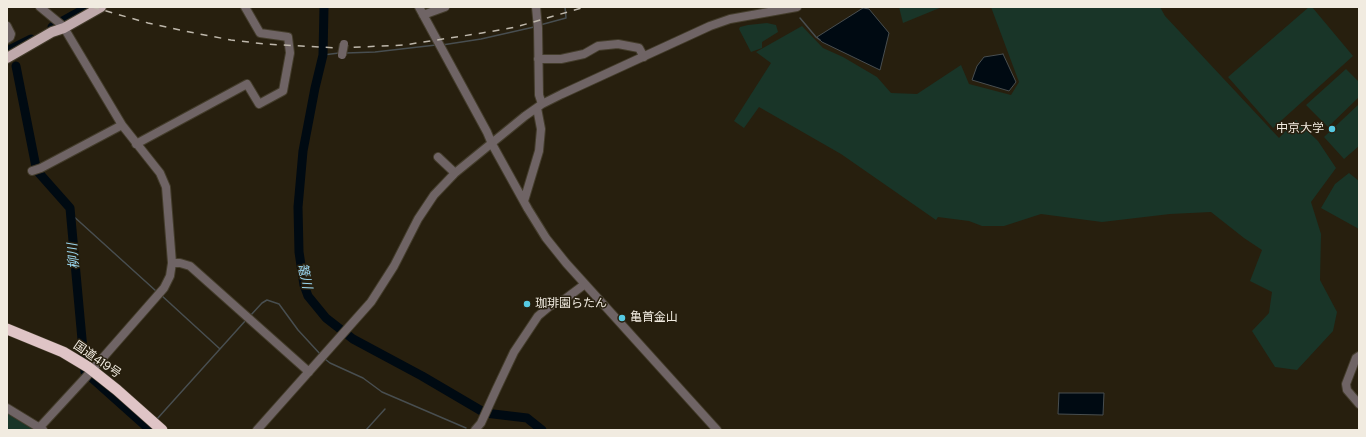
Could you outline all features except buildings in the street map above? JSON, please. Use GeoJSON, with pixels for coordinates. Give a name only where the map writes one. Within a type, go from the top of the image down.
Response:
{"type":"FeatureCollection","features":[{"type":"Feature","properties":{"kind":"highway","name":"国道419号"},"geometry":{"type":"LineString","coordinates":[[7,329],[63,352],[117,390],[162,430]]}},
{"type":"Feature","properties":{"kind":"main road"},"geometry":{"type":"LineString","coordinates":[[7,58],[52,32],[101,7]]}},
{"type":"Feature","properties":{"kind":"street"},"geometry":{"type":"LineString","coordinates":[[7,408],[41,429],[87,370],[164,288],[170,276],[172,263],[166,187],[160,173],[122,125],[63,27],[40,7]]}},
{"type":"Feature","properties":{"kind":"street"},"geometry":{"type":"LineString","coordinates":[[136,144],[247,84],[259,104],[283,92],[290,53],[288,37],[260,33],[246,7]]}},
{"type":"Feature","properties":{"kind":"street"},"geometry":{"type":"LineString","coordinates":[[419,7],[487,132],[492,144],[546,238],[585,284],[717,430]]}},
{"type":"Feature","properties":{"kind":"street"},"geometry":{"type":"LineString","coordinates":[[423,15],[445,7]]}},
{"type":"Feature","properties":{"kind":"street"},"geometry":{"type":"LineString","coordinates":[[257,430],[371,302],[394,266],[418,219],[428,203],[455,172],[540,106],[720,22],[797,7]]}},
{"type":"Feature","properties":{"kind":"street"},"geometry":{"type":"LineString","coordinates":[[524,201],[539,151],[541,129],[538,28],[536,11]]}},
{"type":"Feature","properties":{"kind":"street"},"geometry":{"type":"LineString","coordinates":[[7,26],[11,34],[7,40]]}},
{"type":"Feature","properties":{"kind":"street"},"geometry":{"type":"LineString","coordinates":[[342,55],[344,44]]}},
{"type":"Feature","properties":{"kind":"street"},"geometry":{"type":"LineString","coordinates":[[538,59],[561,59],[584,54],[598,46],[618,44],[639,48],[644,57]]}},
{"type":"Feature","properties":{"kind":"street"},"geometry":{"type":"LineString","coordinates":[[32,171],[122,125]]}},
{"type":"Feature","properties":{"kind":"street"},"geometry":{"type":"LineString","coordinates":[[438,156],[455,172]]}},
{"type":"Feature","properties":{"kind":"street"},"geometry":{"type":"LineString","coordinates":[[172,263],[180,263],[190,266],[309,372]]}},
{"type":"Feature","properties":{"kind":"street"},"geometry":{"type":"LineString","coordinates":[[475,430],[481,423],[514,352],[538,316],[550,306],[565,299],[585,284]]}},
{"type":"Feature","properties":{"kind":"street"},"geometry":{"type":"LineString","coordinates":[[1359,356],[1356,358],[1346,384],[1347,390],[1359,404]]}},
{"type":"Feature","properties":{"kind":"green space"},"geometry":{"type":"Polygon","coordinates":[[[899,7],[942,7],[903,23],[899,7]]]}},
{"type":"Feature","properties":{"kind":"green space"},"geometry":{"type":"Polygon","coordinates":[[[991,7],[1160,7],[1165,16],[1279,138],[1296,120],[1318,141],[1336,168],[1311,202],[1321,234],[1320,280],[1337,312],[1333,331],[1297,370],[1275,367],[1252,331],[1269,313],[1272,292],[1250,281],[1262,250],[1211,212],[1170,214],[1102,222],[1041,214],[1004,226],[982,226],[969,221],[938,217],[936,220],[841,154],[759,107],[744,128],[734,121],[771,63],[756,52],[802,26],[823,48],[843,57],[877,77],[891,93],[917,94],[961,65],[969,84],[1011,95],[1019,82],[991,7]]]}},
{"type":"Feature","properties":{"kind":"green space"},"geometry":{"type":"Polygon","coordinates":[[[1309,7],[1312,7],[1353,56],[1273,128],[1228,77],[1309,7]]]}},
{"type":"Feature","properties":{"kind":"green space"},"geometry":{"type":"Polygon","coordinates":[[[767,23],[776,25],[778,32],[762,42],[762,48],[751,52],[739,29],[740,27],[767,23]]]}},
{"type":"Feature","properties":{"kind":"green space"},"geometry":{"type":"Polygon","coordinates":[[[1346,69],[1359,82],[1359,97],[1328,127],[1306,105],[1346,69]]]}},
{"type":"Feature","properties":{"kind":"green space"},"geometry":{"type":"Polygon","coordinates":[[[1359,104],[1359,146],[1344,159],[1324,137],[1359,104]]]}},
{"type":"Feature","properties":{"kind":"green space"},"geometry":{"type":"Polygon","coordinates":[[[1349,173],[1359,181],[1359,229],[1321,208],[1335,184],[1349,173]]]}},
{"type":"Feature","properties":{"kind":"green space"},"geometry":{"type":"Polygon","coordinates":[[[7,409],[41,430],[7,430],[7,409]]]}},
{"type":"Feature","properties":{"kind":"shaded area"},"geometry":{"type":"Polygon","coordinates":[[[863,8],[869,9],[889,33],[880,70],[822,42],[817,37],[863,8]]]}},
{"type":"Feature","properties":{"kind":"shaded area"},"geometry":{"type":"Polygon","coordinates":[[[1003,54],[1016,82],[1009,91],[972,80],[977,66],[984,57],[1003,54]]]}},
{"type":"Feature","properties":{"kind":"shaded area"},"geometry":{"type":"Polygon","coordinates":[[[1059,393],[1104,393],[1103,415],[1058,414],[1059,393]]]}},
{"type":"Feature","properties":{"kind":"waterway"},"geometry":{"type":"LineString","coordinates":[[52,27],[88,7]]}},
{"type":"Feature","properties":{"kind":"waterway","name":"篭川"},"geometry":{"type":"LineString","coordinates":[[324,7],[323,55],[303,151],[298,207],[299,252],[304,285],[308,296],[326,318],[353,339],[422,376],[485,413],[527,418],[542,430]]}},
{"type":"Feature","properties":{"kind":"waterway"},"geometry":{"type":"LineString","coordinates":[[540,25],[566,18],[565,7]]}},
{"type":"Feature","properties":{"kind":"waterway"},"geometry":{"type":"LineString","coordinates":[[800,18],[820,40]]}},
{"type":"Feature","properties":{"kind":"waterway"},"geometry":{"type":"LineString","coordinates":[[442,45],[481,39],[534,27]]}},
{"type":"Feature","properties":{"kind":"waterway"},"geometry":{"type":"LineString","coordinates":[[7,51],[31,39]]}},
{"type":"Feature","properties":{"kind":"waterway"},"geometry":{"type":"LineString","coordinates":[[346,53],[375,52],[436,45]]}},
{"type":"Feature","properties":{"kind":"waterway"},"geometry":{"type":"LineString","coordinates":[[323,55],[339,53]]}},
{"type":"Feature","properties":{"kind":"waterway","name":"柳川"},"geometry":{"type":"LineString","coordinates":[[16,66],[36,167],[39,173],[70,208],[85,372],[150,430]]}},
{"type":"Feature","properties":{"kind":"waterway"},"geometry":{"type":"LineString","coordinates":[[71,214],[156,291]]}},
{"type":"Feature","properties":{"kind":"waterway"},"geometry":{"type":"LineString","coordinates":[[161,295],[220,349]]}},
{"type":"Feature","properties":{"kind":"waterway"},"geometry":{"type":"LineString","coordinates":[[250,316],[262,303],[267,300],[279,304],[298,330],[321,355]]}},
{"type":"Feature","properties":{"kind":"waterway"},"geometry":{"type":"LineString","coordinates":[[157,419],[246,320]]}},
{"type":"Feature","properties":{"kind":"waterway"},"geometry":{"type":"LineString","coordinates":[[325,359],[330,363],[363,378],[382,392],[466,428]]}},
{"type":"Feature","properties":{"kind":"waterway"},"geometry":{"type":"LineString","coordinates":[[366,430],[385,409]]}},
{"type":"Feature","properties":{"kind":"railway"},"geometry":{"type":"LineString","coordinates":[[92,7],[148,23],[231,40],[265,44],[338,48],[404,45],[482,33],[516,27],[585,7]]}},
{"type":"Feature","properties":{"kind":"place","name":"中京大学"},"geometry":{"type":"Point","coordinates":[1332,129]}},
{"type":"Feature","properties":{"kind":"place","name":"珈琲園らたん"},"geometry":{"type":"Point","coordinates":[527,304]}},
{"type":"Feature","properties":{"kind":"place","name":"亀首金山"},"geometry":{"type":"Point","coordinates":[622,318]}}]}
